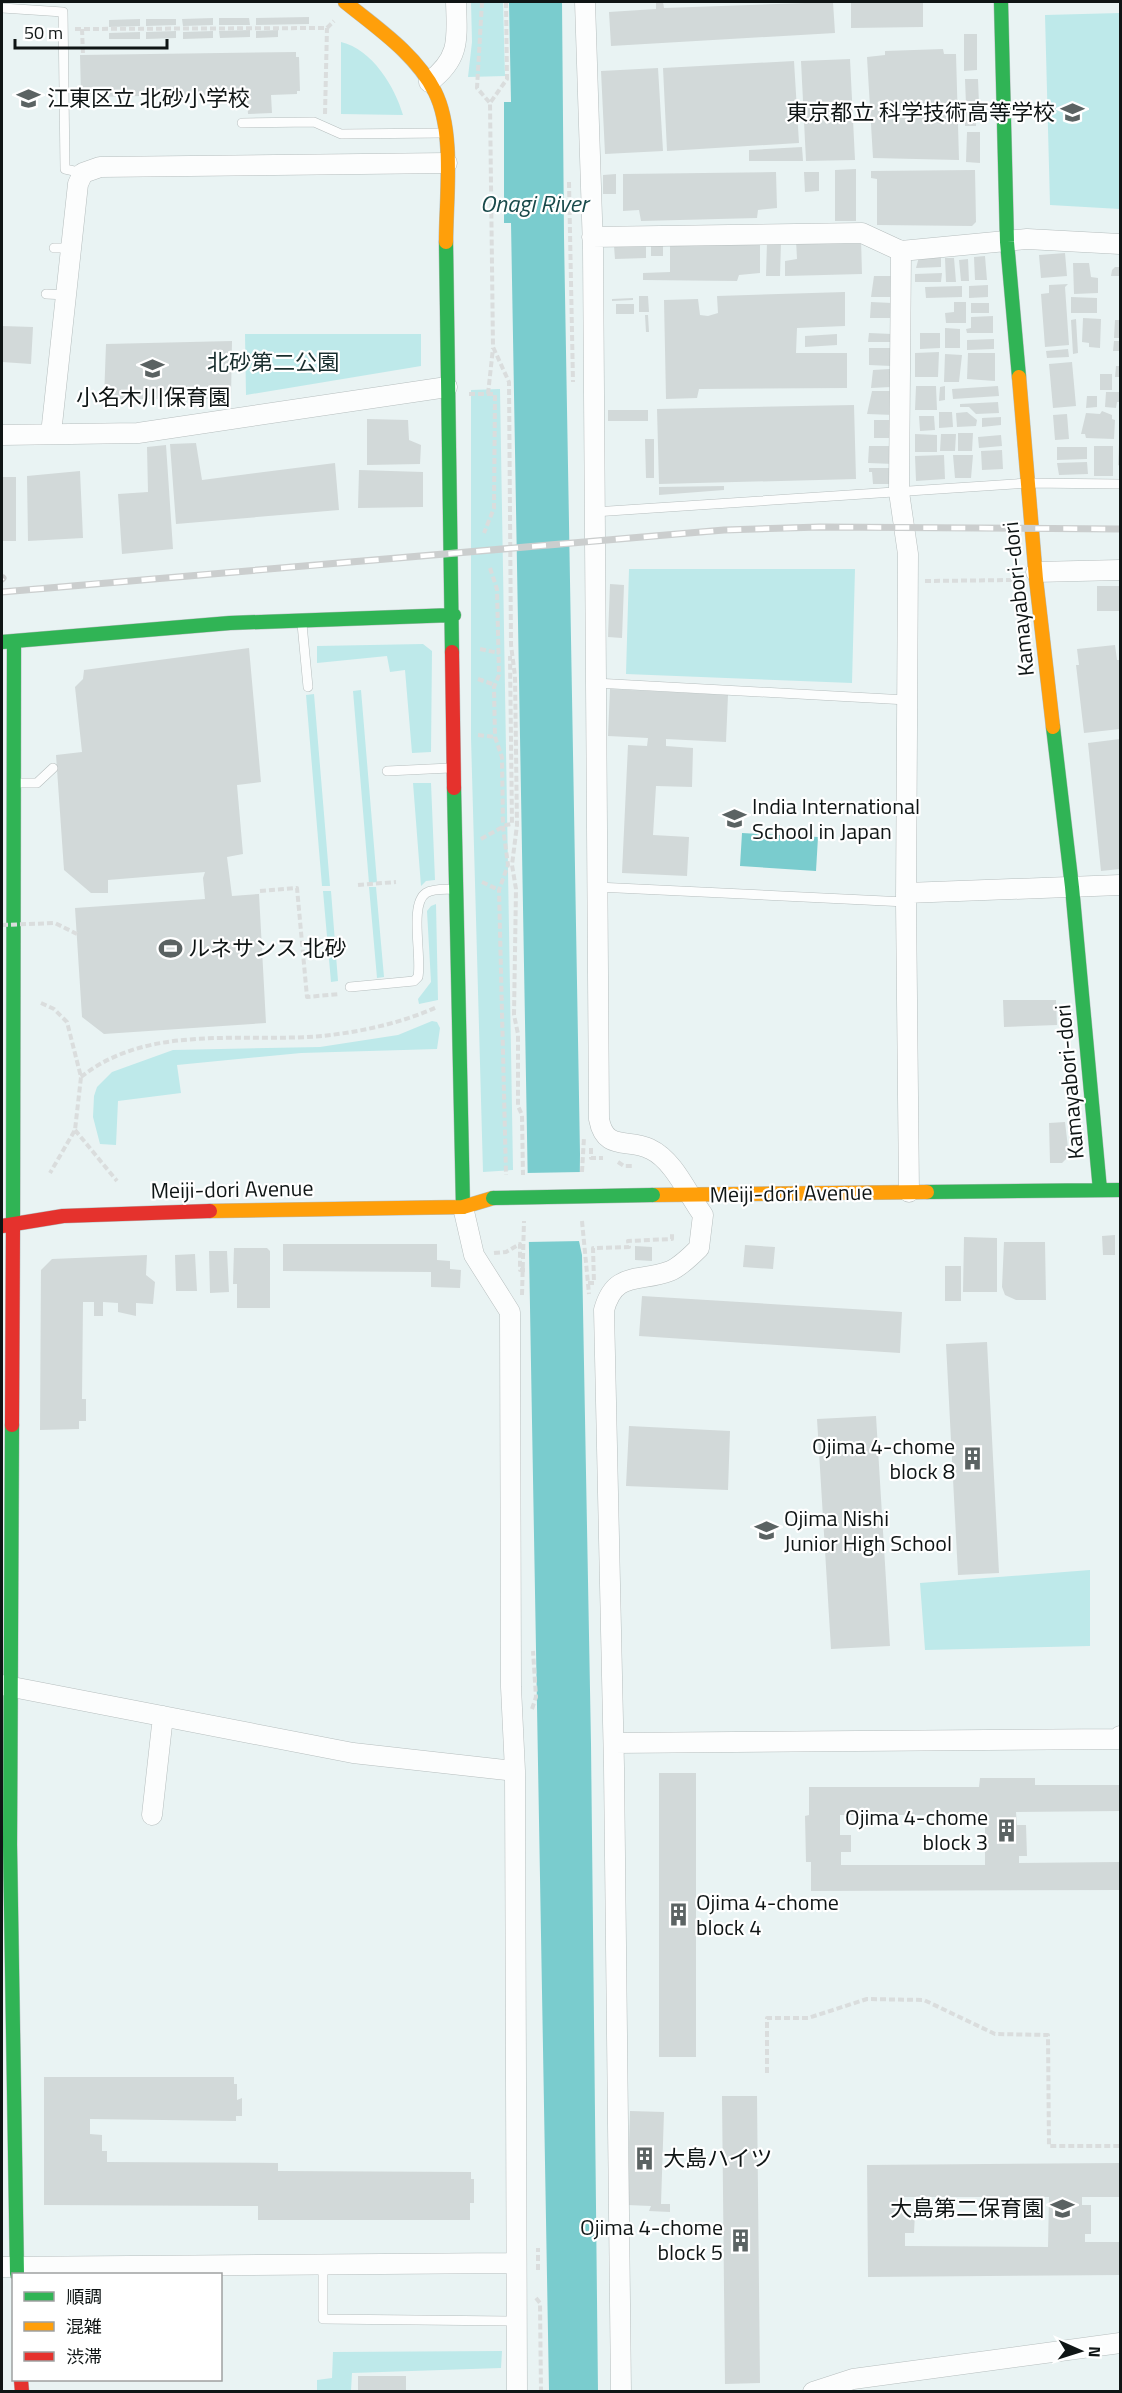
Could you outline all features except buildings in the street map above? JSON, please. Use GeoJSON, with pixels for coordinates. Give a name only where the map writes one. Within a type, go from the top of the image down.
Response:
{"type":"FeatureCollection","features":[{"type":"Feature","properties":{"kind":"street"},"geometry":{"type":"LineString","coordinates":[[345,2],[395,43],[429,82],[436,94],[446,133],[447,387],[464,1207],[474,1255],[510,1312],[511,1676],[515,1771],[517,2391]]}},
{"type":"Feature","properties":{"kind":"street"},"geometry":{"type":"LineString","coordinates":[[429,82],[444,69],[454,52],[456,2]]}},
{"type":"Feature","properties":{"kind":"street"},"geometry":{"type":"LineString","coordinates":[[585,2],[592,237],[599,1119],[601,1132],[610,1140],[648,1148],[660,1155],[688,1196],[709,1215],[699,1248],[672,1271],[622,1281],[608,1296],[604,1310],[614,1743],[621,2391]]}},
{"type":"Feature","properties":{"kind":"street","name":"Kamayabori-dori"},"geometry":{"type":"LineString","coordinates":[[1001,2],[1007,242],[1036,575],[1072,887],[1100,1190]]}},
{"type":"Feature","properties":{"kind":"street"},"geometry":{"type":"LineString","coordinates":[[51,434],[66,295],[63,248],[72,201],[83,173],[100,167],[447,163]]}},
{"type":"Feature","properties":{"kind":"street"},"geometry":{"type":"LineString","coordinates":[[592,237],[862,233],[901,250],[1027,239],[1120,244]]}},
{"type":"Feature","properties":{"kind":"street"},"geometry":{"type":"LineString","coordinates":[[901,250],[900,492],[908,554],[906,897],[909,1192]]}},
{"type":"Feature","properties":{"kind":"street"},"geometry":{"type":"LineString","coordinates":[[2,435],[138,433],[447,387]]}},
{"type":"Feature","properties":{"kind":"street"},"geometry":{"type":"LineString","coordinates":[[1036,575],[1120,570]]}},
{"type":"Feature","properties":{"kind":"street"},"geometry":{"type":"LineString","coordinates":[[453,615],[230,623],[8,641],[12,783],[7,891],[6,1845],[12,2269],[515,2263]]}},
{"type":"Feature","properties":{"kind":"street"},"geometry":{"type":"LineString","coordinates":[[906,897],[1120,885]]}},
{"type":"Feature","properties":{"kind":"street"},"geometry":{"type":"LineString","coordinates":[[1100,1190],[1120,1207]]}},
{"type":"Feature","properties":{"kind":"street","name":"Meiji-dori Avenue"},"geometry":{"type":"LineString","coordinates":[[8,1225],[119,1212],[464,1207],[493,1198],[1120,1190]]}},
{"type":"Feature","properties":{"kind":"street","name":"Meiji-dori Avenue"},"geometry":{"type":"LineString","coordinates":[[464,1207],[484,1214]]}},
{"type":"Feature","properties":{"kind":"street","name":"Meiji-dori Avenue"},"geometry":{"type":"LineString","coordinates":[[683,1216],[709,1215]]}},
{"type":"Feature","properties":{"kind":"street"},"geometry":{"type":"LineString","coordinates":[[6,1686],[353,1753],[515,1771]]}},
{"type":"Feature","properties":{"kind":"street"},"geometry":{"type":"LineString","coordinates":[[152,1815],[163,1716]]}},
{"type":"Feature","properties":{"kind":"street"},"geometry":{"type":"LineString","coordinates":[[614,1743],[1118,1739],[1120,1736]]}},
{"type":"Feature","properties":{"kind":"street"},"geometry":{"type":"LineString","coordinates":[[813,2391],[853,2379],[1120,2343]]}},
{"type":"Feature","properties":{"kind":"lane"},"geometry":{"type":"LineString","coordinates":[[2,8],[63,12],[64,169],[83,173]]}},
{"type":"Feature","properties":{"kind":"lane"},"geometry":{"type":"LineString","coordinates":[[242,123],[314,122],[341,134],[446,133]]}},
{"type":"Feature","properties":{"kind":"lane"},"geometry":{"type":"LineString","coordinates":[[46,294],[66,295]]}},
{"type":"Feature","properties":{"kind":"lane"},"geometry":{"type":"LineString","coordinates":[[594,512],[1028,483],[1120,484]]}},
{"type":"Feature","properties":{"kind":"lane"},"geometry":{"type":"LineString","coordinates":[[302,620],[308,687]]}},
{"type":"Feature","properties":{"kind":"lane"},"geometry":{"type":"LineString","coordinates":[[595,683],[907,700]]}},
{"type":"Feature","properties":{"kind":"lane"},"geometry":{"type":"LineString","coordinates":[[12,783],[37,783],[53,768]]}},
{"type":"Feature","properties":{"kind":"lane"},"geometry":{"type":"LineString","coordinates":[[387,771],[456,768]]}},
{"type":"Feature","properties":{"kind":"lane"},"geometry":{"type":"LineString","coordinates":[[597,886],[906,897]]}},
{"type":"Feature","properties":{"kind":"lane"},"geometry":{"type":"LineString","coordinates":[[350,990],[404,982],[418,977],[420,957],[417,908],[420,899],[431,891],[458,889]]}},
{"type":"Feature","properties":{"kind":"lane"},"geometry":{"type":"LineString","coordinates":[[323,2264],[323,2319],[516,2321]]}},
{"type":"Feature","properties":{"kind":"path"},"geometry":{"type":"LineString","coordinates":[[482,2],[482,36],[477,88],[490,103]]}},
{"type":"Feature","properties":{"kind":"path"},"geometry":{"type":"LineString","coordinates":[[323,125],[327,28],[337,18]]}},
{"type":"Feature","properties":{"kind":"path"},"geometry":{"type":"LineString","coordinates":[[63,29],[327,28]]}},
{"type":"Feature","properties":{"kind":"path"},"geometry":{"type":"LineString","coordinates":[[82,29],[83,54]]}},
{"type":"Feature","properties":{"kind":"path"},"geometry":{"type":"LineString","coordinates":[[469,69],[477,70]]}},
{"type":"Feature","properties":{"kind":"path"},"geometry":{"type":"LineString","coordinates":[[488,394],[493,347]]}},
{"type":"Feature","properties":{"kind":"path"},"geometry":{"type":"LineString","coordinates":[[466,394],[495,394],[494,508],[484,533]]}},
{"type":"Feature","properties":{"kind":"path"},"geometry":{"type":"LineString","coordinates":[[490,568],[497,589],[499,675],[495,685],[495,737],[502,757],[502,827],[508,865],[499,891],[506,1179]]}},
{"type":"Feature","properties":{"kind":"path"},"geometry":{"type":"LineString","coordinates":[[907,581],[1036,575]]}},
{"type":"Feature","properties":{"kind":"path"},"geometry":{"type":"LineString","coordinates":[[481,839],[512,824],[511,645]]}},
{"type":"Feature","properties":{"kind":"path"},"geometry":{"type":"LineString","coordinates":[[480,650],[499,653]]}},
{"type":"Feature","properties":{"kind":"path"},"geometry":{"type":"LineString","coordinates":[[478,679],[495,685]]}},
{"type":"Feature","properties":{"kind":"path"},"geometry":{"type":"LineString","coordinates":[[478,735],[495,737]]}},
{"type":"Feature","properties":{"kind":"path"},"geometry":{"type":"LineString","coordinates":[[358,885],[396,882]]}},
{"type":"Feature","properties":{"kind":"path"},"geometry":{"type":"LineString","coordinates":[[482,882],[499,891]]}},
{"type":"Feature","properties":{"kind":"path"},"geometry":{"type":"LineString","coordinates":[[260,891],[297,888],[307,997],[350,990]]}},
{"type":"Feature","properties":{"kind":"path"},"geometry":{"type":"LineString","coordinates":[[2,925],[55,922],[77,934]]}},
{"type":"Feature","properties":{"kind":"path"},"geometry":{"type":"LineString","coordinates":[[41,1003],[54,1009],[67,1022],[81,1077],[75,1130],[50,1173]]}},
{"type":"Feature","properties":{"kind":"path"},"geometry":{"type":"LineString","coordinates":[[81,1077],[95,1066],[122,1054],[165,1041],[321,1036],[353,1032],[419,1015],[446,1003]]}},
{"type":"Feature","properties":{"kind":"path"},"geometry":{"type":"LineString","coordinates":[[75,1130],[117,1181]]}},
{"type":"Feature","properties":{"kind":"path"},"geometry":{"type":"LineString","coordinates":[[611,1158],[624,1166],[637,1166]]}},
{"type":"Feature","properties":{"kind":"path"},"geometry":{"type":"LineString","coordinates":[[588,1283],[594,1282],[593,1248],[629,1246],[628,1240],[672,1239],[672,1233]]}},
{"type":"Feature","properties":{"kind":"path"},"geometry":{"type":"LineString","coordinates":[[506,1252],[520,1244],[520,1270],[525,1270]]}},
{"type":"Feature","properties":{"kind":"path"},"geometry":{"type":"LineString","coordinates":[[767,2073],[767,2018],[808,2018],[867,1999],[924,2000],[995,2034],[1048,2035],[1049,2146],[1120,2146]]}},
{"type":"Feature","properties":{"kind":"green space"},"geometry":{"type":"Polygon","coordinates":[[[471,2],[503,2],[505,76],[468,77],[472,42],[471,2]]]}},
{"type":"Feature","properties":{"kind":"green space","name":"東京都立 科学技術高等学校"},"geometry":{"type":"Polygon","coordinates":[[[1120,13],[1120,209],[1050,205],[1045,15],[1120,13]]]}},
{"type":"Feature","properties":{"kind":"green space"},"geometry":{"type":"Polygon","coordinates":[[[341,42],[363,52],[381,71],[403,115],[341,114],[341,42]]]}},
{"type":"Feature","properties":{"kind":"green space","name":"北砂第二公園"},"geometry":{"type":"Polygon","coordinates":[[[245,334],[421,334],[421,366],[246,395],[245,334]]]}},
{"type":"Feature","properties":{"kind":"green space"},"geometry":{"type":"Polygon","coordinates":[[[500,389],[513,1170],[483,1172],[471,738],[471,390],[500,389]]]}},
{"type":"Feature","properties":{"kind":"green space"},"geometry":{"type":"Polygon","coordinates":[[[629,569],[855,569],[852,683],[626,674],[629,569]]]}},
{"type":"Feature","properties":{"kind":"green space"},"geometry":{"type":"Polygon","coordinates":[[[423,644],[432,651],[431,752],[412,753],[405,670],[390,672],[387,656],[317,663],[317,646],[423,644]]]}},
{"type":"Feature","properties":{"kind":"green space"},"geometry":{"type":"Polygon","coordinates":[[[361,690],[377,882],[369,883],[353,691],[361,690]]]}},
{"type":"Feature","properties":{"kind":"green space"},"geometry":{"type":"Polygon","coordinates":[[[314,694],[330,886],[322,886],[306,695],[314,694]]]}},
{"type":"Feature","properties":{"kind":"green space"},"geometry":{"type":"Polygon","coordinates":[[[413,783],[431,783],[435,880],[426,881],[421,886],[413,783]]]}},
{"type":"Feature","properties":{"kind":"green space"},"geometry":{"type":"Polygon","coordinates":[[[369,887],[376,887],[384,977],[377,978],[369,887]]]}},
{"type":"Feature","properties":{"kind":"green space"},"geometry":{"type":"Polygon","coordinates":[[[323,891],[331,891],[338,981],[331,982],[323,891]]]}},
{"type":"Feature","properties":{"kind":"green space"},"geometry":{"type":"Polygon","coordinates":[[[436,904],[438,1000],[419,1004],[418,999],[431,982],[427,911],[436,904]]]}},
{"type":"Feature","properties":{"kind":"green space"},"geometry":{"type":"Polygon","coordinates":[[[432,1021],[437,1022],[440,1028],[437,1049],[301,1053],[177,1065],[181,1093],[118,1101],[116,1145],[100,1144],[93,1117],[94,1096],[97,1087],[112,1072],[173,1050],[320,1047],[398,1035],[432,1021]]]}},
{"type":"Feature","properties":{"kind":"green space"},"geometry":{"type":"Polygon","coordinates":[[[1090,1570],[1090,1646],[925,1650],[920,1583],[1090,1570]]]}},
{"type":"Feature","properties":{"kind":"green space"},"geometry":{"type":"Polygon","coordinates":[[[502,2351],[501,2368],[352,2373],[351,2391],[317,2391],[317,2380],[332,2378],[333,2352],[502,2351]]]}},
{"type":"Feature","properties":{"kind":"water","name":"Onagi River"},"geometry":{"type":"Polygon","coordinates":[[[509,2],[562,2],[580,1154],[579,1241],[582,1255],[591,1744],[598,2392],[549,2391],[511,223],[504,223],[504,102],[511,102],[509,2]]]}},
{"type":"Feature","properties":{"kind":"water"},"geometry":{"type":"Polygon","coordinates":[[[742,833],[818,837],[816,871],[740,866],[742,833]]]}},
{"type":"Feature","properties":{"kind":"pier"},"geometry":{"type":"Polygon","coordinates":[[[581,1172],[582,1241],[527,1242],[526,1173],[581,1172]]]}},
{"type":"Feature","properties":{"kind":"railway"},"geometry":{"type":"LineString","coordinates":[[2,592],[724,530],[820,527],[1120,529]]}},
{"type":"Feature","properties":{"kind":"traffic: fast"},"geometry":{"type":"LineString","coordinates":[[1001,2],[1007,242],[1019,377]]}},
{"type":"Feature","properties":{"kind":"traffic: fast"},"geometry":{"type":"LineString","coordinates":[[446,242],[452,652]]}},
{"type":"Feature","properties":{"kind":"traffic: fast"},"geometry":{"type":"LineString","coordinates":[[2,642],[230,623],[454,615]]}},
{"type":"Feature","properties":{"kind":"traffic: fast"},"geometry":{"type":"LineString","coordinates":[[13,1227],[14,641]]}},
{"type":"Feature","properties":{"kind":"traffic: fast"},"geometry":{"type":"LineString","coordinates":[[1053,727],[1072,887],[1100,1190]]}},
{"type":"Feature","properties":{"kind":"traffic: fast"},"geometry":{"type":"LineString","coordinates":[[454,788],[463,1207]]}},
{"type":"Feature","properties":{"kind":"traffic: fast"},"geometry":{"type":"LineString","coordinates":[[927,1192],[1120,1190]]}},
{"type":"Feature","properties":{"kind":"traffic: fast"},"geometry":{"type":"LineString","coordinates":[[493,1198],[653,1195]]}},
{"type":"Feature","properties":{"kind":"traffic: fast"},"geometry":{"type":"LineString","coordinates":[[12,1425],[10,1845],[17,2273]]}},
{"type":"Feature","properties":{"kind":"traffic: slow"},"geometry":{"type":"LineString","coordinates":[[345,2],[407,54],[427,78],[435,92],[441,108],[447,145],[446,242]]}},
{"type":"Feature","properties":{"kind":"traffic: slow"},"geometry":{"type":"LineString","coordinates":[[1019,377],[1036,579],[1053,727]]}},
{"type":"Feature","properties":{"kind":"traffic: slow"},"geometry":{"type":"LineString","coordinates":[[653,1195],[927,1192]]}},
{"type":"Feature","properties":{"kind":"traffic: slow"},"geometry":{"type":"LineString","coordinates":[[210,1211],[463,1207],[493,1198]]}},
{"type":"Feature","properties":{"kind":"traffic: jam"},"geometry":{"type":"LineString","coordinates":[[452,652],[454,788]]}},
{"type":"Feature","properties":{"kind":"traffic: jam"},"geometry":{"type":"LineString","coordinates":[[2,1226],[63,1216],[210,1211]]}},
{"type":"Feature","properties":{"kind":"traffic: jam"},"geometry":{"type":"LineString","coordinates":[[12,1425],[13,1227]]}},
{"type":"Feature","properties":{"kind":"traffic: jam"},"geometry":{"type":"LineString","coordinates":[[21,2381],[22,2392]]}},
{"type":"Feature","properties":{"kind":"place","name":"江東区立 北砂小学校"},"geometry":{"type":"Point","coordinates":[29,98]}},
{"type":"Feature","properties":{"kind":"place","name":"東京都立 科学技術高等学校"},"geometry":{"type":"Point","coordinates":[1073,112]}},
{"type":"Feature","properties":{"kind":"place","name":"小名木川保育園"},"geometry":{"type":"Point","coordinates":[153,368]}},
{"type":"Feature","properties":{"kind":"place","name":"India International School in Japan"},"geometry":{"type":"Point","coordinates":[734,819]}},
{"type":"Feature","properties":{"kind":"place","name":"ルネサンス 北砂"},"geometry":{"type":"Point","coordinates":[170,948]}},
{"type":"Feature","properties":{"kind":"place","name":"Ojima 4-chome block 8"},"geometry":{"type":"Point","coordinates":[973,1459]}},
{"type":"Feature","properties":{"kind":"place","name":"Ojima Nishi Junior High School"},"geometry":{"type":"Point","coordinates":[766,1531]}},
{"type":"Feature","properties":{"kind":"place","name":"Ojima 4-chome block 3"},"geometry":{"type":"Point","coordinates":[1006,1830]}},
{"type":"Feature","properties":{"kind":"place","name":"Ojima 4-chome block 4"},"geometry":{"type":"Point","coordinates":[678,1915]}},
{"type":"Feature","properties":{"kind":"place","name":"大島ハイツ"},"geometry":{"type":"Point","coordinates":[645,2158]}},
{"type":"Feature","properties":{"kind":"place","name":"大島第二保育園"},"geometry":{"type":"Point","coordinates":[1062,2208]}},
{"type":"Feature","properties":{"kind":"place","name":"Ojima 4-chome block 5"},"geometry":{"type":"Point","coordinates":[741,2240]}}]}
